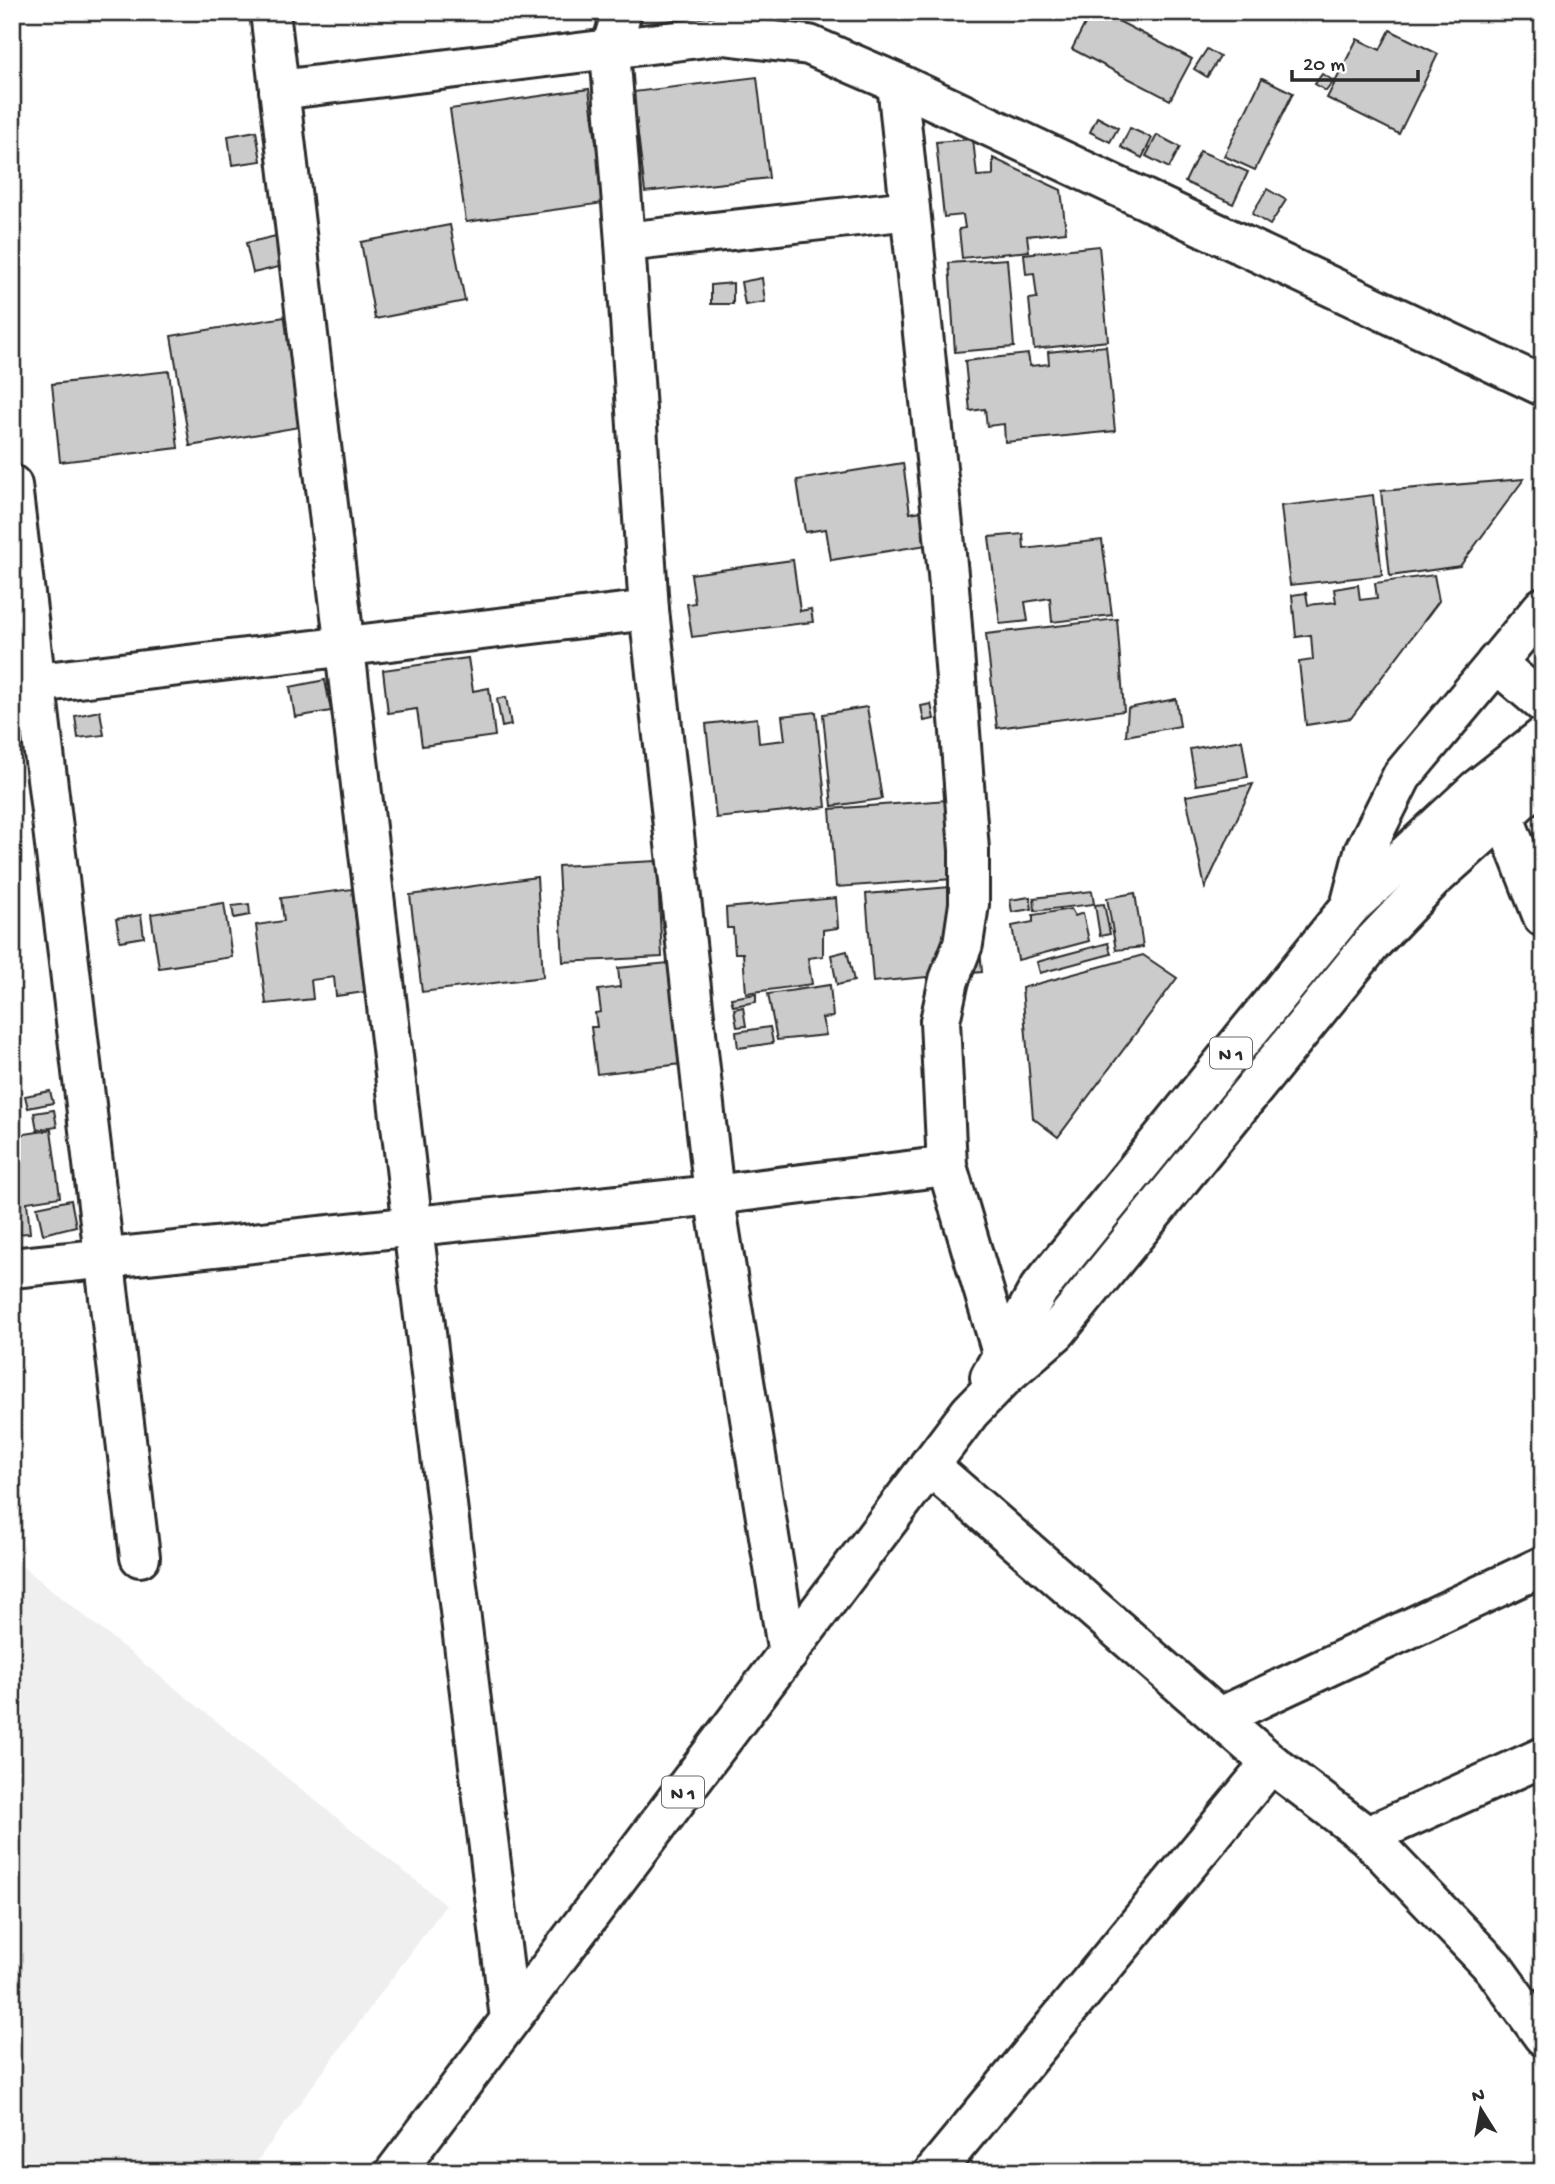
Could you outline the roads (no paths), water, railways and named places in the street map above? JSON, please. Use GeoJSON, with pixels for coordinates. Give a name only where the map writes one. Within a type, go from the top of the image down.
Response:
{"type":"FeatureCollection","features":[{"type":"Feature","properties":{"kind":"main road"},"geometry":{"type":"LineString","coordinates":[[270,12],[413,1227],[510,2018]]}},
{"type":"Feature","properties":{"kind":"main road"},"geometry":{"type":"LineString","coordinates":[[622,12],[610,51],[649,610],[715,1195],[788,1654]]}},
{"type":"Feature","properties":{"kind":"main road"},"geometry":{"type":"LineString","coordinates":[[279,90],[723,35],[809,45],[897,83],[1543,386]]}},
{"type":"Feature","properties":{"kind":"main road"},"geometry":{"type":"LineString","coordinates":[[897,83],[948,574],[969,850],[969,904],[963,944],[949,980],[940,1021],[947,1166],[1005,1365]]}},
{"type":"Feature","properties":{"kind":"main road"},"geometry":{"type":"LineString","coordinates":[[625,242],[910,211]]}},
{"type":"Feature","properties":{"kind":"main road"},"geometry":{"type":"LineString","coordinates":[[12,485],[24,685],[105,1259],[140,1557]]}},
{"type":"Feature","properties":{"kind":"main road"},"geometry":{"type":"LineString","coordinates":[[1350,907],[1364,852],[1402,776],[1543,607]]}},
{"type":"Feature","properties":{"kind":"main road"},"geometry":{"type":"LineString","coordinates":[[24,685],[649,610]]}},
{"type":"Feature","properties":{"kind":"main road"},"geometry":{"type":"LineString","coordinates":[[1496,663],[1543,703]]}},
{"type":"Feature","properties":{"kind":"main road","name":"N 1"},"geometry":{"type":"LineString","coordinates":[[395,2172],[1005,1365],[1039,1289],[1350,907],[1476,790],[1543,737]]}},
{"type":"Feature","properties":{"kind":"main road","name":"N 1"},"geometry":{"type":"LineString","coordinates":[[1005,1365],[1057,1331],[1373,942],[1432,880],[1543,780]]}},
{"type":"Feature","properties":{"kind":"main road"},"geometry":{"type":"LineString","coordinates":[[1503,815],[1543,917]]}},
{"type":"Feature","properties":{"kind":"main road"},"geometry":{"type":"LineString","coordinates":[[12,1268],[715,1195],[947,1166]]}},
{"type":"Feature","properties":{"kind":"main road"},"geometry":{"type":"LineString","coordinates":[[929,1465],[1271,1763],[1367,1836],[1494,1968],[1543,2036]]}},
{"type":"Feature","properties":{"kind":"main road"},"geometry":{"type":"LineString","coordinates":[[1220,1717],[1543,1566]]}},
{"type":"Feature","properties":{"kind":"main road"},"geometry":{"type":"LineString","coordinates":[[1367,1836],[1543,1757]]}},
{"type":"Feature","properties":{"kind":"main road"},"geometry":{"type":"LineString","coordinates":[[934,2172],[1271,1763]]}}]}
